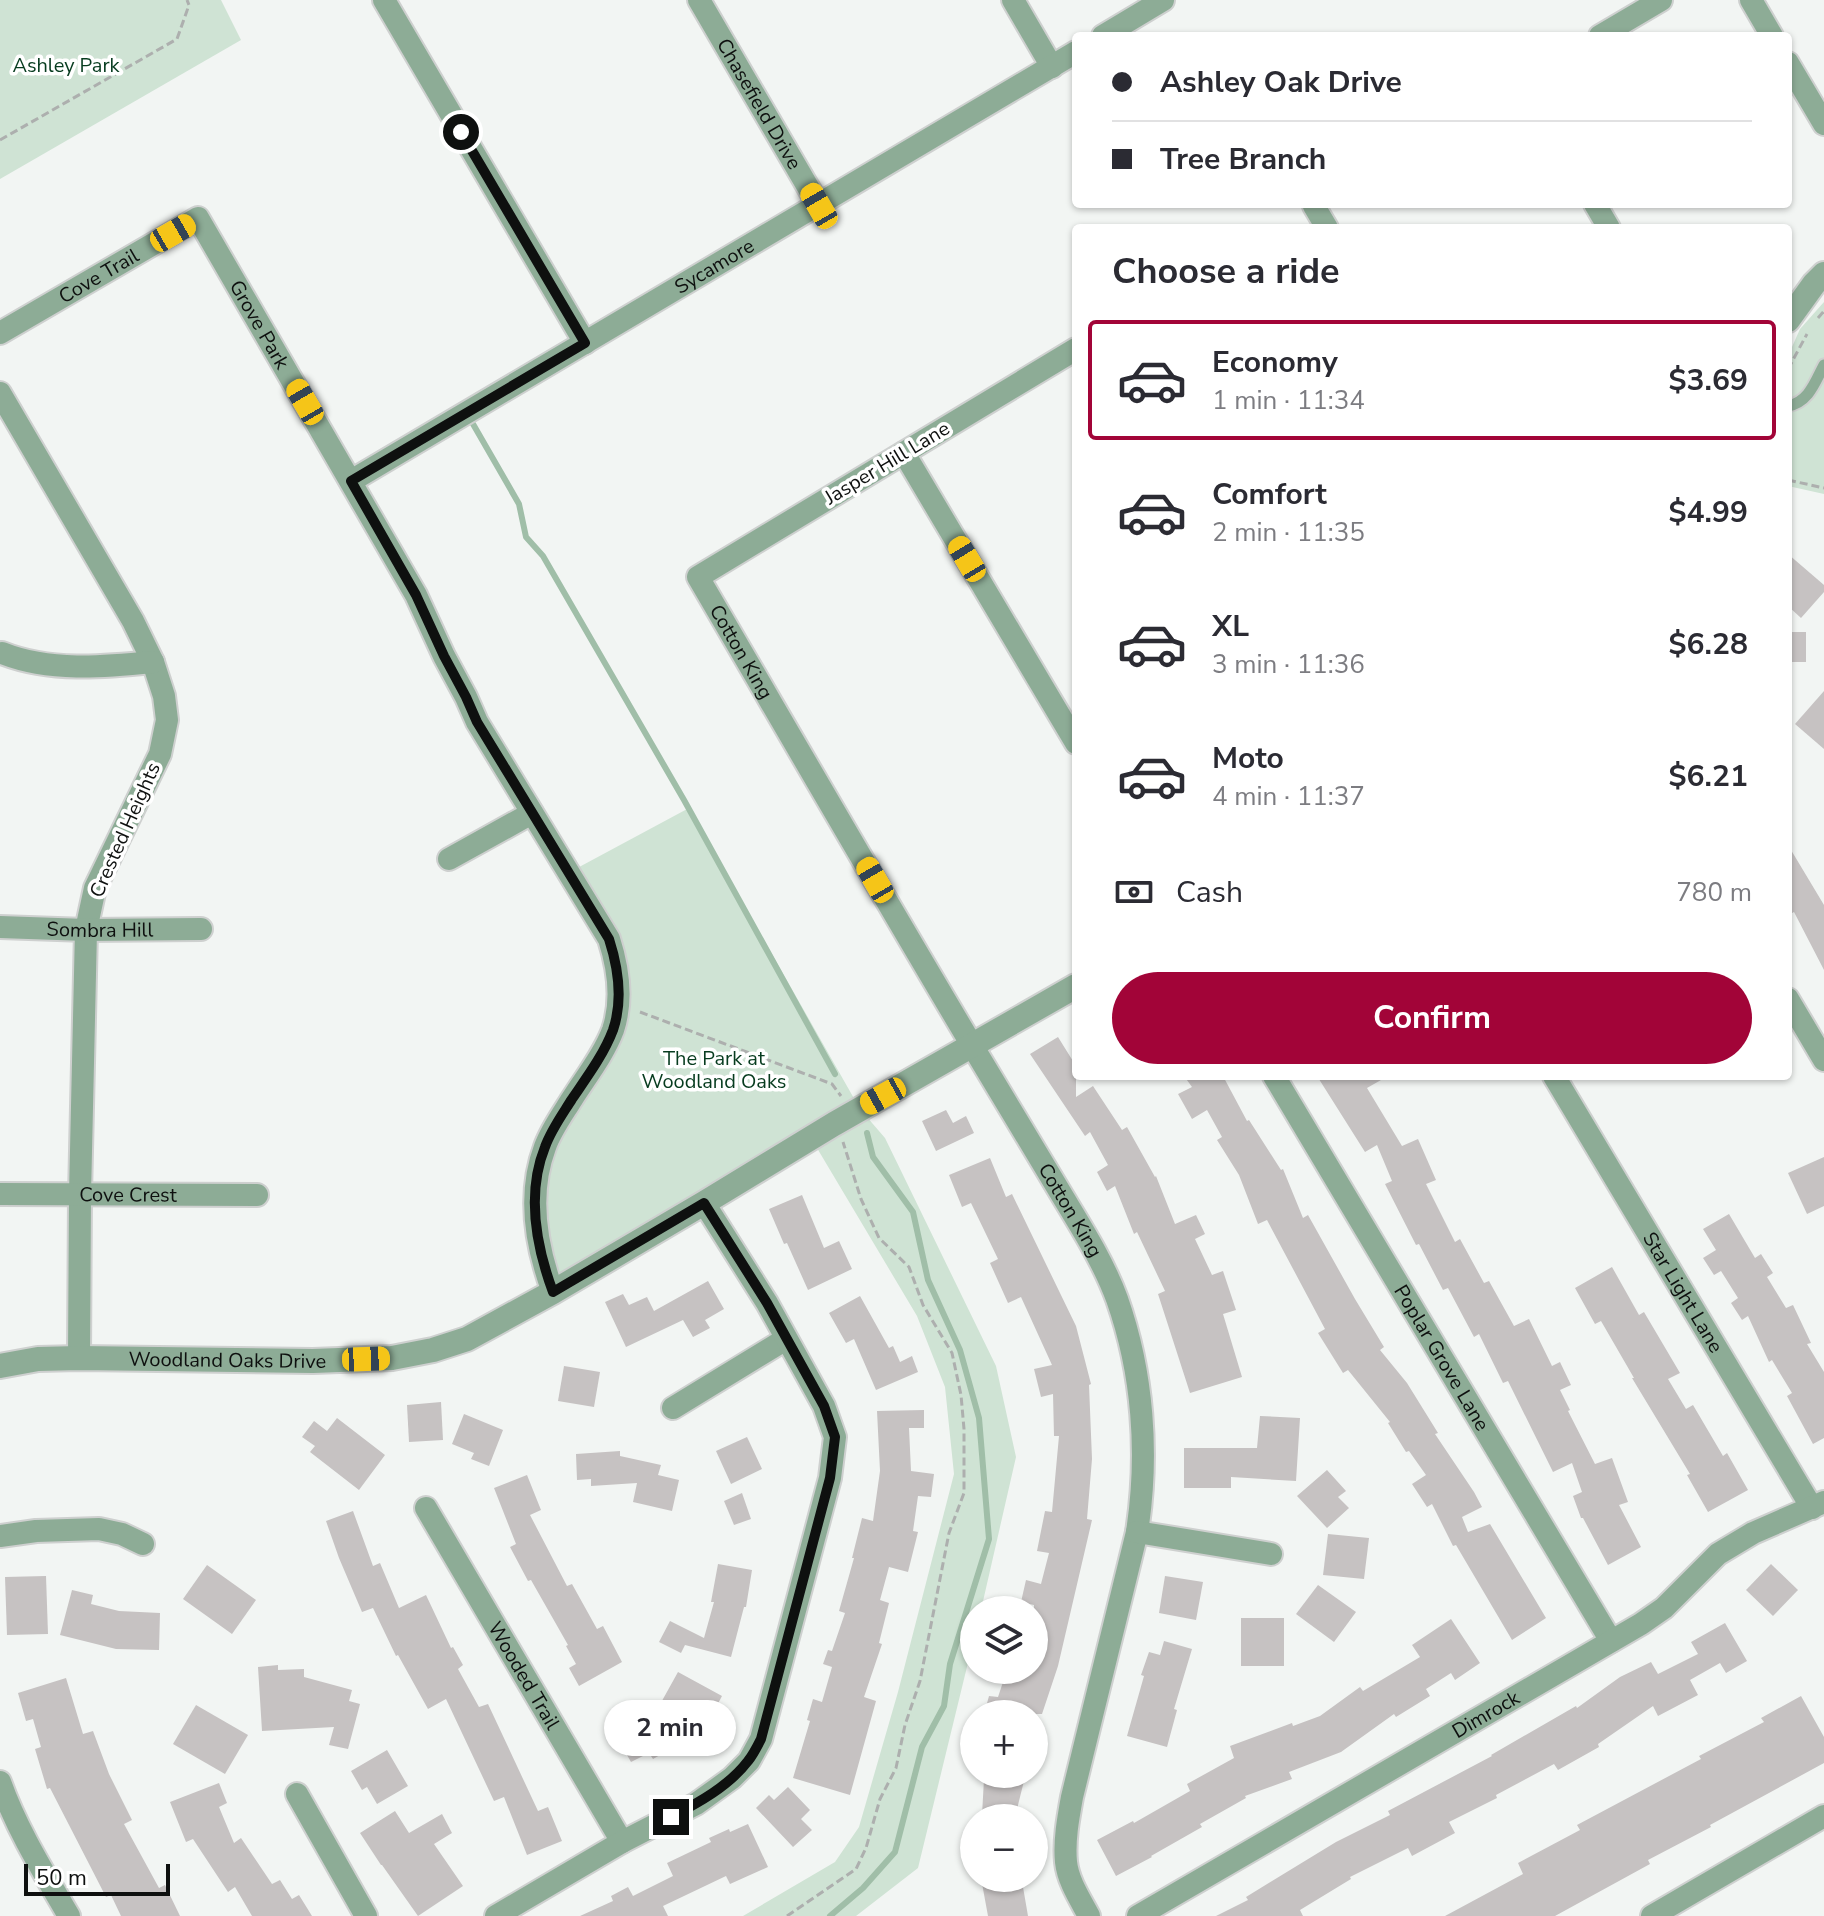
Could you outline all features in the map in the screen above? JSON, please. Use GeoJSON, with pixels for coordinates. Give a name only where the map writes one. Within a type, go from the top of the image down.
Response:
{"type":"FeatureCollection","features":[{"type":"Feature","properties":{"kind":"street"},"geometry":{"type":"LineString","coordinates":[[384,0],[585,343]]}},
{"type":"Feature","properties":{"kind":"street","name":"Chasefield Drive"},"geometry":{"type":"LineString","coordinates":[[699,0],[819,206]]}},
{"type":"Feature","properties":{"kind":"street"},"geometry":{"type":"LineString","coordinates":[[1013,0],[1052,67]]}},
{"type":"Feature","properties":{"kind":"street"},"geometry":{"type":"LineString","coordinates":[[1110,32],[1163,0]]}},
{"type":"Feature","properties":{"kind":"street"},"geometry":{"type":"LineString","coordinates":[[1607,32],[1661,0]]}},
{"type":"Feature","properties":{"kind":"street"},"geometry":{"type":"LineString","coordinates":[[1751,0],[1770,32]]}},
{"type":"Feature","properties":{"kind":"street","name":"Sycamore"},"geometry":{"type":"LineString","coordinates":[[351,481],[1072,54]]}},
{"type":"Feature","properties":{"kind":"street"},"geometry":{"type":"LineString","coordinates":[[1792,70],[1824,124]]}},
{"type":"Feature","properties":{"kind":"street","name":"Cove Trail"},"geometry":{"type":"LineString","coordinates":[[0,333],[198,218]]}},
{"type":"Feature","properties":{"kind":"street","name":"Grove Park"},"geometry":{"type":"LineString","coordinates":[[198,218],[416,595],[477,722],[609,939],[617,963],[618,994],[613,1029],[597,1061],[552,1130],[535,1181],[535,1223],[543,1266],[553,1292]]}},
{"type":"Feature","properties":{"kind":"street"},"geometry":{"type":"LineString","coordinates":[[1798,325],[1821,284]]}},
{"type":"Feature","properties":{"kind":"street","name":"Jasper Hill Lane"},"geometry":{"type":"LineString","coordinates":[[698,577],[1072,351]]}},
{"type":"Feature","properties":{"kind":"street","name":"Crested Heights"},"geometry":{"type":"LineString","coordinates":[[0,393],[133,621],[153,662],[164,696],[167,720],[160,754],[95,888],[86,930],[79,1358]]}},
{"type":"Feature","properties":{"kind":"street"},"geometry":{"type":"LineString","coordinates":[[904,453],[1072,736]]}},
{"type":"Feature","properties":{"kind":"street","name":"Cotton King"},"geometry":{"type":"LineString","coordinates":[[698,577],[972,1046],[1097,1253],[1117,1299],[1135,1368],[1144,1457],[1137,1532],[1066,1832],[1066,1864],[1074,1889],[1089,1916]]}},
{"type":"Feature","properties":{"kind":"street"},"geometry":{"type":"LineString","coordinates":[[2,653],[23,662],[47,665],[153,662]]}},
{"type":"Feature","properties":{"kind":"street"},"geometry":{"type":"LineString","coordinates":[[449,859],[532,813]]}},
{"type":"Feature","properties":{"kind":"street","name":"Sombra Hill"},"geometry":{"type":"LineString","coordinates":[[0,927],[201,929]]}},
{"type":"Feature","properties":{"kind":"street","name":"Woodland Oaks Drive"},"geometry":{"type":"LineString","coordinates":[[0,1366],[38,1359],[79,1358],[313,1361],[392,1358],[467,1339],[553,1292],[843,1119],[1072,988]]}},
{"type":"Feature","properties":{"kind":"street"},"geometry":{"type":"LineString","coordinates":[[1792,1006],[1824,1060]]}},
{"type":"Feature","properties":{"kind":"street","name":"Poplar Grove Lane"},"geometry":{"type":"LineString","coordinates":[[1276,1080],[1611,1641]]}},
{"type":"Feature","properties":{"kind":"street","name":"Star Light Lane"},"geometry":{"type":"LineString","coordinates":[[1556,1080],[1818,1505]]}},
{"type":"Feature","properties":{"kind":"street","name":"Cove Crest"},"geometry":{"type":"LineString","coordinates":[[0,1194],[257,1195]]}},
{"type":"Feature","properties":{"kind":"street"},"geometry":{"type":"LineString","coordinates":[[496,1916],[622,1842],[696,1804],[732,1778],[749,1761],[761,1739],[830,1478],[835,1437],[824,1406],[767,1303],[704,1203]]}},
{"type":"Feature","properties":{"kind":"street"},"geometry":{"type":"LineString","coordinates":[[673,1408],[786,1339]]}},
{"type":"Feature","properties":{"kind":"street","name":"Dimrock"},"geometry":{"type":"LineString","coordinates":[[1138,1916],[1641,1624],[1664,1608],[1718,1554],[1753,1533],[1818,1505]]}},
{"type":"Feature","properties":{"kind":"street","name":"Wooded Trail"},"geometry":{"type":"LineString","coordinates":[[426,1508],[622,1842]]}},
{"type":"Feature","properties":{"kind":"street"},"geometry":{"type":"LineString","coordinates":[[0,1536],[36,1531],[99,1529],[122,1534],[143,1544]]}},
{"type":"Feature","properties":{"kind":"street"},"geometry":{"type":"LineString","coordinates":[[1137,1532],[1271,1554]]}},
{"type":"Feature","properties":{"kind":"street"},"geometry":{"type":"LineString","coordinates":[[0,1782],[31,1851],[69,1916]]}},
{"type":"Feature","properties":{"kind":"street"},"geometry":{"type":"LineString","coordinates":[[297,1794],[366,1916]]}},
{"type":"Feature","properties":{"kind":"street"},"geometry":{"type":"LineString","coordinates":[[1652,1916],[1824,1816]]}},
{"type":"Feature","properties":{"kind":"lane"},"geometry":{"type":"LineString","coordinates":[[1792,405],[1807,397],[1824,365]]}},
{"type":"Feature","properties":{"kind":"path"},"geometry":{"type":"LineString","coordinates":[[0,140],[177,39],[189,5],[187,0]]}},
{"type":"Feature","properties":{"kind":"path"},"geometry":{"type":"LineString","coordinates":[[1817,320],[1824,311]]}},
{"type":"Feature","properties":{"kind":"path"},"geometry":{"type":"LineString","coordinates":[[1792,351],[1798,325]]}},
{"type":"Feature","properties":{"kind":"path"},"geometry":{"type":"LineString","coordinates":[[1792,481],[1824,488]]}},
{"type":"Feature","properties":{"kind":"path"},"geometry":{"type":"LineString","coordinates":[[616,1008],[635,1011],[832,1084],[861,1199],[879,1238],[909,1267],[923,1305],[952,1353],[961,1395],[964,1493],[949,1533],[920,1681],[905,1725],[896,1768],[880,1799],[866,1848],[856,1869],[787,1916]]}},
{"type":"Feature","properties":{"kind":"green space","name":"Ashley Park"},"geometry":{"type":"Polygon","coordinates":[[[0,0],[221,0],[241,40],[0,179],[0,0]]]}},
{"type":"Feature","properties":{"kind":"green space"},"geometry":{"type":"Polygon","coordinates":[[[1824,302],[1824,494],[1792,487],[1792,347],[1800,329],[1824,302]]]}},
{"type":"Feature","properties":{"kind":"green space","name":"The Park at Woodland Oaks"},"geometry":{"type":"Polygon","coordinates":[[[689,808],[860,1109],[885,1138],[996,1366],[1016,1457],[984,1596],[960,1596],[960,1684],[963,1684],[918,1868],[856,1916],[743,1916],[835,1862],[859,1827],[898,1692],[954,1474],[945,1387],[917,1316],[811,1138],[553,1292],[535,1181],[597,1061],[617,963],[568,873],[689,808]]]}},
{"type":"Feature","properties":{"kind":"building"},"geometry":{"type":"Polygon","coordinates":[[[1792,557],[1824,585],[1824,592],[1801,618],[1792,610],[1792,557]]]}},
{"type":"Feature","properties":{"kind":"building"},"geometry":{"type":"Polygon","coordinates":[[[1792,632],[1806,632],[1806,662],[1792,662],[1792,632]]]}},
{"type":"Feature","properties":{"kind":"building"},"geometry":{"type":"Polygon","coordinates":[[[1824,691],[1824,749],[1795,724],[1824,691]]]}},
{"type":"Feature","properties":{"kind":"building"},"geometry":{"type":"Polygon","coordinates":[[[1792,852],[1824,905],[1824,970],[1794,912],[1792,852]]]}},
{"type":"Feature","properties":{"kind":"building"},"geometry":{"type":"Polygon","coordinates":[[[1058,1037],[1072,1060],[1076,1097],[1093,1086],[1122,1130],[1127,1127],[1156,1176],[1175,1224],[1196,1215],[1205,1234],[1195,1239],[1212,1275],[1223,1271],[1236,1310],[1223,1314],[1242,1377],[1190,1393],[1158,1294],[1165,1291],[1137,1232],[1134,1234],[1115,1186],[1107,1191],[1097,1172],[1108,1165],[1090,1132],[1085,1136],[1030,1054],[1058,1037]]]}},
{"type":"Feature","properties":{"kind":"building"},"geometry":{"type":"Polygon","coordinates":[[[1187,1080],[1225,1080],[1247,1121],[1283,1169],[1303,1218],[1308,1215],[1384,1347],[1380,1350],[1407,1383],[1438,1433],[1435,1434],[1474,1492],[1482,1507],[1462,1517],[1468,1532],[1490,1524],[1546,1618],[1512,1640],[1456,1545],[1453,1546],[1432,1504],[1427,1507],[1412,1484],[1426,1475],[1409,1451],[1406,1452],[1390,1422],[1348,1370],[1343,1373],[1318,1333],[1325,1329],[1267,1220],[1258,1224],[1239,1175],[1217,1140],[1222,1137],[1207,1110],[1192,1119],[1178,1094],[1192,1087],[1187,1080]]]}},
{"type":"Feature","properties":{"kind":"building"},"geometry":{"type":"Polygon","coordinates":[[[1320,1080],[1381,1080],[1367,1088],[1402,1146],[1418,1139],[1436,1180],[1426,1184],[1455,1242],[1460,1239],[1484,1283],[1489,1281],[1514,1326],[1529,1319],[1552,1366],[1560,1362],[1571,1385],[1560,1390],[1568,1411],[1595,1464],[1612,1458],[1628,1502],[1619,1505],[1641,1547],[1608,1565],[1581,1518],[1573,1496],[1582,1492],[1572,1463],[1553,1472],[1508,1381],[1503,1383],[1479,1334],[1474,1337],[1448,1288],[1443,1290],[1419,1244],[1416,1245],[1385,1184],[1392,1181],[1377,1145],[1365,1152],[1320,1080]]]}},
{"type":"Feature","properties":{"kind":"building"},"geometry":{"type":"Polygon","coordinates":[[[946,1110],[953,1123],[966,1116],[974,1133],[936,1151],[922,1121],[946,1110]]]}},
{"type":"Feature","properties":{"kind":"building"},"geometry":{"type":"Polygon","coordinates":[[[1824,1157],[1824,1206],[1807,1214],[1788,1173],[1824,1157]]]}},
{"type":"Feature","properties":{"kind":"building"},"geometry":{"type":"Polygon","coordinates":[[[990,1158],[1006,1197],[1012,1194],[1076,1326],[1091,1384],[1092,1459],[1087,1519],[1092,1520],[1058,1666],[1047,1700],[988,1700],[989,1696],[998,1697],[1002,1684],[1048,1684],[1048,1596],[1022,1596],[1026,1580],[1041,1584],[1049,1553],[1037,1551],[1045,1511],[1052,1512],[1059,1436],[1054,1436],[1053,1394],[1041,1397],[1034,1369],[1052,1365],[1021,1297],[1008,1303],[990,1263],[998,1259],[971,1203],[962,1207],[949,1175],[990,1158]]]}},
{"type":"Feature","properties":{"kind":"building"},"geometry":{"type":"Polygon","coordinates":[[[802,1195],[824,1248],[839,1241],[852,1269],[808,1290],[769,1209],[802,1195]]]}},
{"type":"Feature","properties":{"kind":"building"},"geometry":{"type":"Polygon","coordinates":[[[1729,1214],[1755,1258],[1761,1254],[1773,1273],[1767,1277],[1786,1308],[1793,1305],[1811,1343],[1807,1344],[1824,1372],[1824,1438],[1813,1444],[1787,1396],[1792,1393],[1772,1360],[1769,1362],[1748,1316],[1742,1320],[1731,1303],[1738,1298],[1721,1271],[1714,1275],[1703,1258],[1716,1250],[1703,1229],[1729,1214]]]}},
{"type":"Feature","properties":{"kind":"building"},"geometry":{"type":"Polygon","coordinates":[[[1612,1267],[1639,1315],[1644,1312],[1680,1373],[1668,1379],[1686,1409],[1693,1405],[1723,1456],[1727,1453],[1748,1490],[1708,1512],[1687,1475],[1690,1474],[1601,1321],[1595,1324],[1575,1288],[1612,1267]]]}},
{"type":"Feature","properties":{"kind":"building"},"geometry":{"type":"Polygon","coordinates":[[[708,1281],[724,1309],[705,1320],[710,1328],[693,1337],[683,1320],[626,1347],[605,1302],[623,1294],[629,1305],[647,1297],[654,1311],[708,1281]]]}},
{"type":"Feature","properties":{"kind":"building"},"geometry":{"type":"Polygon","coordinates":[[[860,1296],[889,1348],[893,1346],[900,1362],[912,1356],[918,1372],[876,1390],[854,1339],[846,1343],[829,1313],[860,1296]]]}},
{"type":"Feature","properties":{"kind":"building"},"geometry":{"type":"Polygon","coordinates":[[[564,1366],[600,1372],[594,1407],[558,1401],[564,1366]]]}},
{"type":"Feature","properties":{"kind":"building"},"geometry":{"type":"Polygon","coordinates":[[[441,1402],[443,1440],[409,1442],[407,1405],[441,1402]]]}},
{"type":"Feature","properties":{"kind":"building"},"geometry":{"type":"Polygon","coordinates":[[[924,1410],[924,1428],[909,1428],[911,1471],[934,1474],[931,1497],[918,1496],[913,1531],[918,1532],[908,1572],[889,1567],[880,1600],[889,1603],[879,1643],[882,1644],[864,1697],[876,1701],[850,1795],[793,1778],[810,1721],[807,1720],[813,1699],[822,1702],[832,1667],[823,1664],[828,1650],[832,1651],[845,1613],[839,1611],[862,1518],[873,1521],[880,1471],[877,1411],[924,1410]]]}},
{"type":"Feature","properties":{"kind":"building"},"geometry":{"type":"Polygon","coordinates":[[[464,1414],[503,1430],[489,1466],[471,1459],[474,1453],[452,1444],[464,1414]]]}},
{"type":"Feature","properties":{"kind":"building"},"geometry":{"type":"Polygon","coordinates":[[[1260,1416],[1300,1418],[1296,1481],[1231,1477],[1231,1488],[1184,1488],[1184,1448],[1257,1448],[1260,1416]]]}},
{"type":"Feature","properties":{"kind":"building"},"geometry":{"type":"Polygon","coordinates":[[[337,1418],[385,1455],[359,1490],[310,1452],[315,1446],[302,1437],[314,1421],[327,1431],[337,1418]]]}},
{"type":"Feature","properties":{"kind":"building"},"geometry":{"type":"Polygon","coordinates":[[[747,1437],[762,1469],[731,1484],[716,1451],[747,1437]]]}},
{"type":"Feature","properties":{"kind":"building"},"geometry":{"type":"Polygon","coordinates":[[[620,1451],[620,1456],[661,1465],[658,1475],[679,1480],[672,1511],[633,1502],[637,1483],[591,1486],[591,1479],[577,1480],[576,1454],[620,1451]]]}},
{"type":"Feature","properties":{"kind":"building"},"geometry":{"type":"Polygon","coordinates":[[[1327,1470],[1346,1491],[1338,1497],[1349,1508],[1327,1528],[1297,1496],[1327,1470]]]}},
{"type":"Feature","properties":{"kind":"building"},"geometry":{"type":"Polygon","coordinates":[[[527,1475],[541,1510],[530,1515],[567,1586],[572,1584],[597,1629],[603,1626],[622,1662],[579,1686],[569,1668],[576,1664],[568,1645],[510,1547],[516,1544],[494,1488],[527,1475]]]}},
{"type":"Feature","properties":{"kind":"building"},"geometry":{"type":"Polygon","coordinates":[[[742,1493],[751,1519],[734,1525],[724,1501],[742,1493]]]}},
{"type":"Feature","properties":{"kind":"building"},"geometry":{"type":"Polygon","coordinates":[[[353,1511],[373,1566],[380,1563],[399,1608],[426,1595],[451,1648],[463,1665],[458,1669],[479,1707],[488,1704],[538,1811],[548,1807],[562,1841],[527,1855],[504,1797],[494,1801],[446,1699],[428,1709],[396,1656],[373,1608],[362,1612],[326,1521],[353,1511]]]}},
{"type":"Feature","properties":{"kind":"building"},"geometry":{"type":"Polygon","coordinates":[[[1328,1534],[1369,1538],[1364,1579],[1323,1575],[1328,1534]]]}},
{"type":"Feature","properties":{"kind":"building"},"geometry":{"type":"Polygon","coordinates":[[[718,1564],[752,1570],[746,1607],[731,1657],[685,1645],[681,1653],[659,1642],[670,1621],[704,1638],[714,1602],[711,1602],[718,1564]]]}},
{"type":"Feature","properties":{"kind":"building"},"geometry":{"type":"Polygon","coordinates":[[[1771,1564],[1798,1590],[1773,1616],[1746,1590],[1771,1564]]]}},
{"type":"Feature","properties":{"kind":"building"},"geometry":{"type":"Polygon","coordinates":[[[207,1565],[256,1600],[232,1634],[183,1599],[207,1565]]]}},
{"type":"Feature","properties":{"kind":"building"},"geometry":{"type":"Polygon","coordinates":[[[46,1576],[48,1634],[7,1635],[5,1577],[46,1576]]]}},
{"type":"Feature","properties":{"kind":"building"},"geometry":{"type":"Polygon","coordinates":[[[1165,1576],[1203,1582],[1196,1620],[1159,1613],[1165,1576]]]}},
{"type":"Feature","properties":{"kind":"building"},"geometry":{"type":"Polygon","coordinates":[[[1318,1585],[1356,1612],[1334,1642],[1296,1614],[1318,1585]]]}},
{"type":"Feature","properties":{"kind":"building"},"geometry":{"type":"Polygon","coordinates":[[[72,1590],[93,1595],[91,1604],[119,1611],[160,1613],[159,1650],[116,1649],[60,1635],[72,1590]]]}},
{"type":"Feature","properties":{"kind":"building"},"geometry":{"type":"Polygon","coordinates":[[[1241,1618],[1284,1618],[1284,1666],[1241,1666],[1241,1618]]]}},
{"type":"Feature","properties":{"kind":"building"},"geometry":{"type":"Polygon","coordinates":[[[1451,1619],[1480,1663],[1455,1680],[1451,1673],[1426,1689],[1430,1696],[1396,1717],[1394,1714],[1341,1752],[1289,1772],[1292,1779],[1245,1796],[1200,1824],[1202,1827],[1116,1876],[1097,1840],[1190,1791],[1187,1784],[1234,1758],[1230,1746],[1320,1716],[1360,1687],[1363,1691],[1420,1657],[1412,1645],[1451,1619]]]}},
{"type":"Feature","properties":{"kind":"building"},"geometry":{"type":"Polygon","coordinates":[[[1725,1623],[1747,1661],[1726,1673],[1720,1663],[1690,1680],[1698,1695],[1658,1716],[1653,1706],[1598,1744],[1599,1747],[1558,1770],[1554,1764],[1449,1822],[1455,1833],[1412,1856],[1408,1848],[1350,1877],[1300,1910],[1303,1916],[1216,1916],[1248,1900],[1246,1897],[1336,1842],[1390,1815],[1388,1811],[1577,1708],[1620,1677],[1651,1662],[1658,1674],[1698,1654],[1691,1642],[1725,1623]]]}},
{"type":"Feature","properties":{"kind":"building"},"geometry":{"type":"Polygon","coordinates":[[[1164,1641],[1192,1649],[1174,1709],[1177,1710],[1167,1747],[1127,1736],[1149,1652],[1160,1655],[1164,1641]]]}},
{"type":"Feature","properties":{"kind":"building"},"geometry":{"type":"Polygon","coordinates":[[[278,1665],[278,1670],[304,1669],[304,1677],[352,1690],[349,1701],[360,1704],[348,1749],[329,1745],[334,1727],[262,1731],[258,1667],[278,1665]]]}},
{"type":"Feature","properties":{"kind":"building"},"geometry":{"type":"Polygon","coordinates":[[[678,1672],[722,1696],[712,1715],[704,1711],[694,1728],[658,1708],[678,1672]]]}},
{"type":"Feature","properties":{"kind":"building"},"geometry":{"type":"Polygon","coordinates":[[[66,1678],[83,1734],[93,1731],[109,1774],[132,1820],[124,1824],[159,1888],[165,1885],[180,1916],[121,1916],[111,1895],[106,1897],[50,1788],[47,1789],[35,1749],[41,1747],[33,1719],[26,1721],[18,1693],[66,1678]]]}},
{"type":"Feature","properties":{"kind":"building"},"geometry":{"type":"Polygon","coordinates":[[[1801,1696],[1824,1737],[1824,1763],[1648,1860],[1650,1864],[1555,1916],[1445,1916],[1523,1874],[1518,1863],[1580,1830],[1577,1825],[1701,1759],[1699,1756],[1764,1722],[1761,1718],[1801,1696]]]}},
{"type":"Feature","properties":{"kind":"building"},"geometry":{"type":"Polygon","coordinates":[[[196,1705],[248,1735],[225,1774],[173,1744],[196,1705]]]}},
{"type":"Feature","properties":{"kind":"building"},"geometry":{"type":"Polygon","coordinates":[[[650,1715],[669,1750],[653,1759],[649,1753],[631,1762],[615,1734],[650,1715]]]}},
{"type":"Feature","properties":{"kind":"building"},"geometry":{"type":"Polygon","coordinates":[[[387,1750],[408,1786],[377,1804],[367,1787],[362,1790],[351,1771],[387,1750]]]}},
{"type":"Feature","properties":{"kind":"building"},"geometry":{"type":"Polygon","coordinates":[[[219,1783],[227,1803],[219,1807],[234,1843],[241,1838],[272,1884],[280,1880],[292,1899],[299,1895],[312,1916],[252,1916],[235,1887],[228,1892],[193,1839],[186,1842],[170,1802],[219,1783]]]}},
{"type":"Feature","properties":{"kind":"building"},"geometry":{"type":"Polygon","coordinates":[[[788,1787],[810,1810],[801,1819],[812,1830],[793,1847],[756,1808],[769,1795],[774,1800],[788,1787]]]}},
{"type":"Feature","properties":{"kind":"building"},"geometry":{"type":"Polygon","coordinates":[[[984,1788],[1022,1788],[1018,1804],[983,1804],[984,1788]]]}},
{"type":"Feature","properties":{"kind":"building"},"geometry":{"type":"Polygon","coordinates":[[[395,1811],[409,1833],[442,1814],[452,1833],[434,1844],[463,1886],[418,1916],[360,1833],[395,1811]]]}},
{"type":"Feature","properties":{"kind":"building"},"geometry":{"type":"Polygon","coordinates":[[[748,1824],[768,1867],[730,1884],[726,1876],[663,1906],[668,1916],[580,1916],[613,1901],[611,1896],[628,1887],[633,1896],[673,1876],[667,1863],[711,1842],[709,1838],[748,1824]]]}},
{"type":"Feature","properties":{"kind":"building"},"geometry":{"type":"Polygon","coordinates":[[[984,1892],[1024,1892],[1028,1916],[988,1916],[984,1892]]]}},
{"type":"Feature","properties":{"kind":"waterway"},"geometry":{"type":"LineString","coordinates":[[473,424],[519,504],[526,537],[543,556],[684,800],[835,1074]]}},
{"type":"Feature","properties":{"kind":"waterway"},"geometry":{"type":"LineString","coordinates":[[830,1916],[863,1888],[895,1852],[922,1747],[944,1706],[950,1664],[989,1539],[979,1418],[960,1350],[928,1280],[913,1212],[873,1157],[867,1133]]}},
{"type":"Feature","properties":{"kind":"route"},"geometry":{"type":"LineString","coordinates":[[461,132],[585,343],[351,481],[416,595],[477,722],[609,939],[617,963],[618,994],[613,1029],[597,1061],[552,1130],[535,1181],[535,1223],[543,1266],[553,1292],[704,1203],[767,1303],[824,1406],[835,1437],[830,1478],[761,1739],[749,1761],[732,1778],[696,1804],[671,1817]]}}]}
